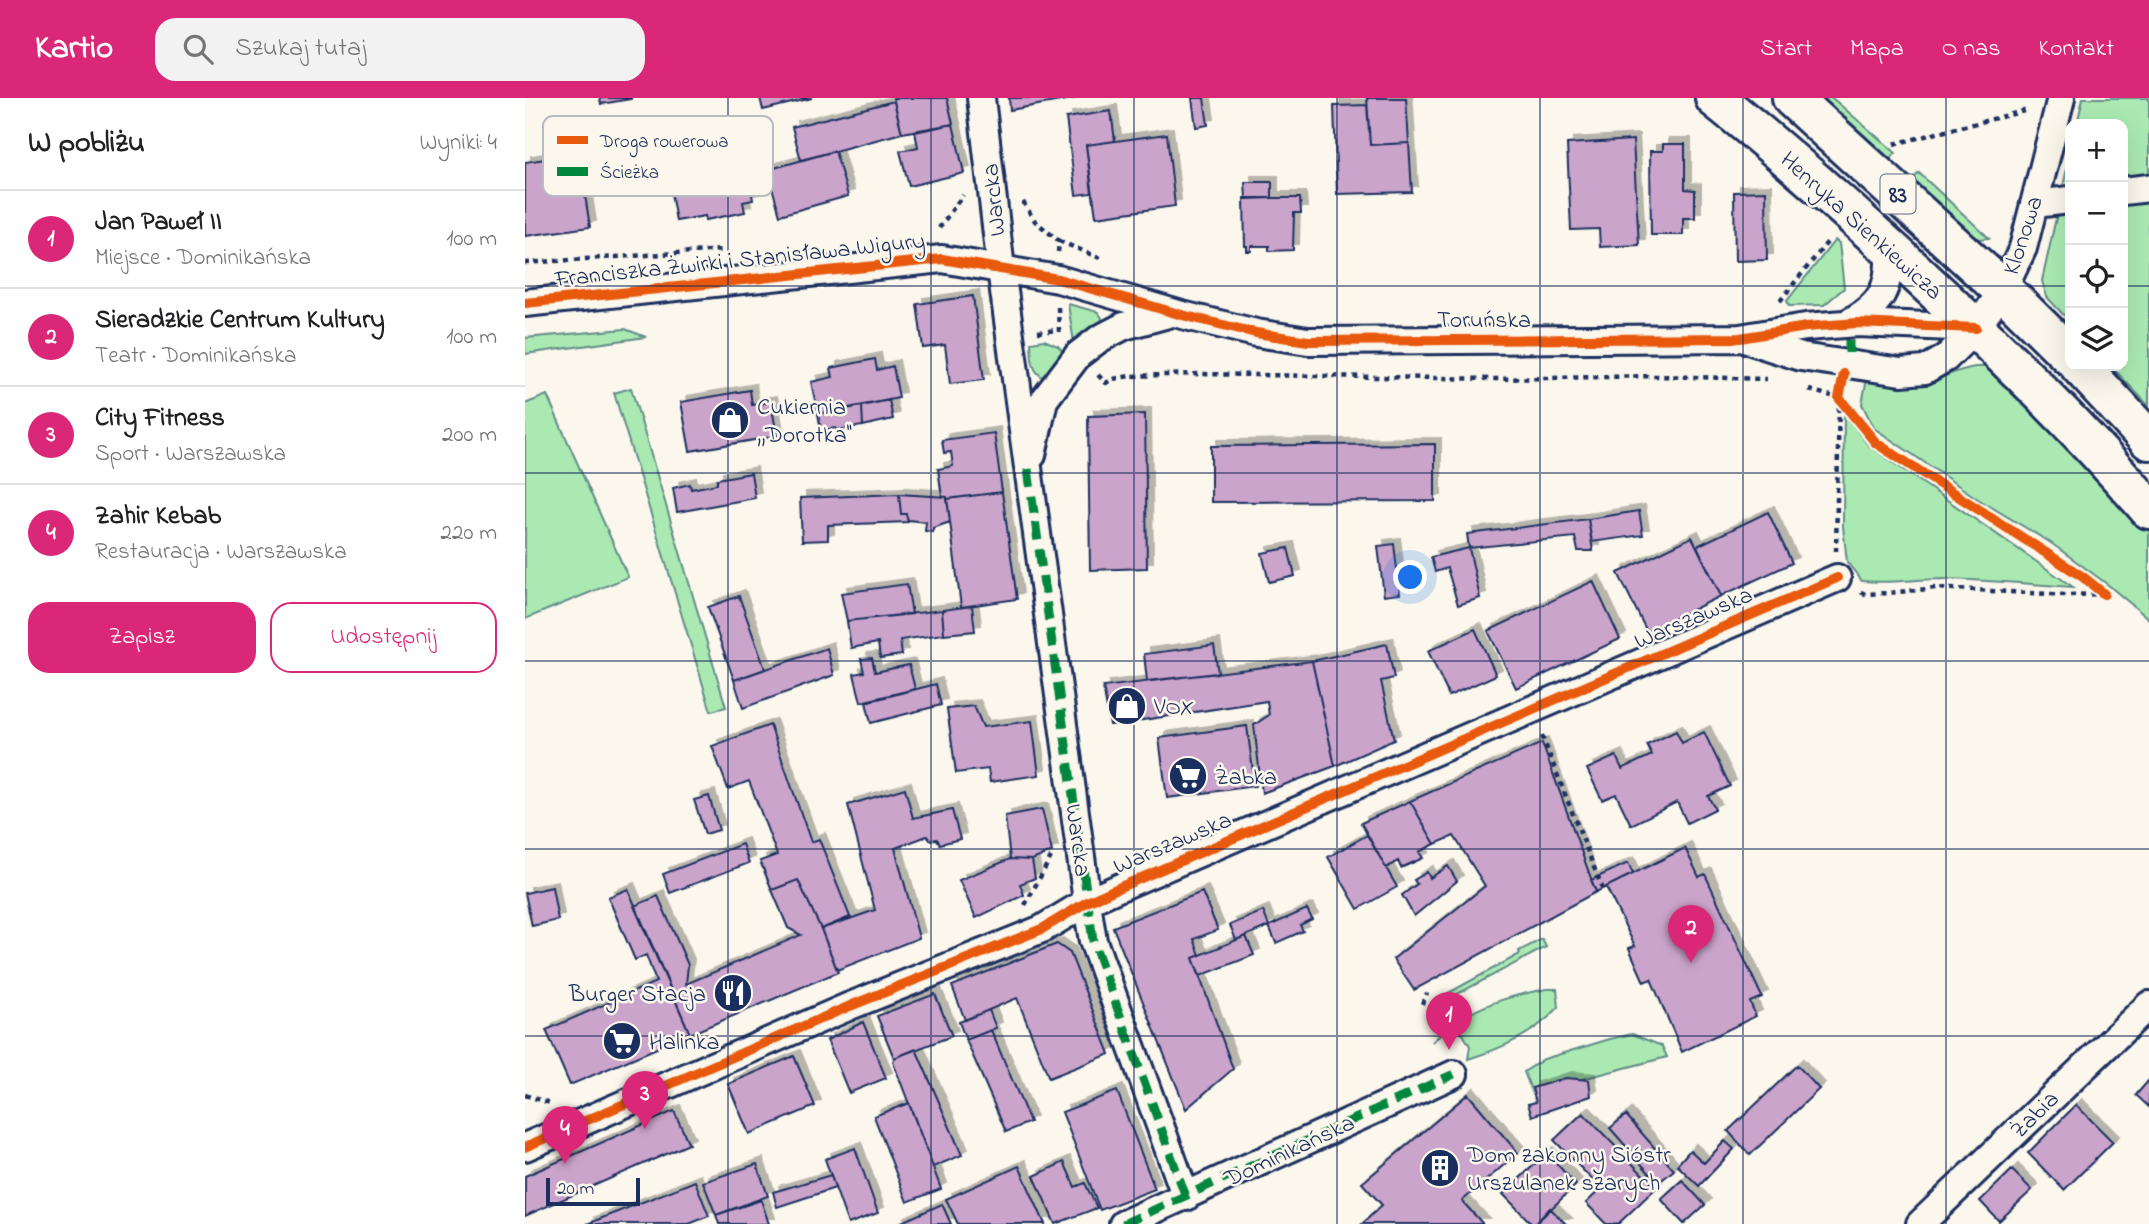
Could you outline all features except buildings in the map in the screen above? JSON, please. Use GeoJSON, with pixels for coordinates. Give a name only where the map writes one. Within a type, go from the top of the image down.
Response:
{"type":"FeatureCollection","features":[{"type":"Feature","properties":{"kind":"main road","name":"Henryka Sienkiewicza"},"geometry":{"type":"LineString","coordinates":[[1715,98],[1841,203],[1976,328],[2028,378],[2149,509]]}},
{"type":"Feature","properties":{"kind":"main road","name":"Henryka Sienkiewicza"},"geometry":{"type":"LineString","coordinates":[[1792,98],[2003,290],[2065,351]]}},
{"type":"Feature","properties":{"kind":"main road"},"geometry":{"type":"LineString","coordinates":[[2085,371],[2149,440]]}},
{"type":"Feature","properties":{"kind":"street","name":"Warcka"},"geometry":{"type":"LineString","coordinates":[[981,98],[1001,269],[1093,941],[1186,1197]]}},
{"type":"Feature","properties":{"kind":"street","name":"Klonowa"},"geometry":{"type":"LineString","coordinates":[[1976,328],[2003,290],[2023,248],[2060,100]]}},
{"type":"Feature","properties":{"kind":"street"},"geometry":{"type":"LineString","coordinates":[[2128,190],[2149,188]]}},
{"type":"Feature","properties":{"kind":"street"},"geometry":{"type":"LineString","coordinates":[[2034,204],[2065,201]]}},
{"type":"Feature","properties":{"kind":"street","name":"Toruńska"},"geometry":{"type":"LineString","coordinates":[[1846,324],[1868,313],[1879,301],[1890,270],[1889,248]]}},
{"type":"Feature","properties":{"kind":"street","name":"Franciszka Żwirki i Stanisława Wigury"},"geometry":{"type":"LineString","coordinates":[[525,303],[942,259],[1001,269]]}},
{"type":"Feature","properties":{"kind":"street","name":"Toruńska"},"geometry":{"type":"LineString","coordinates":[[1001,269],[1058,279],[1174,313],[1256,333],[1308,341],[1740,338],[1806,327],[1846,324],[1976,328]]}},
{"type":"Feature","properties":{"kind":"street","name":"Warcka"},"geometry":{"type":"LineString","coordinates":[[1028,470],[1044,400],[1078,355],[1099,339],[1125,326],[1174,313]]}},
{"type":"Feature","properties":{"kind":"street","name":"Toruńska"},"geometry":{"type":"LineString","coordinates":[[1740,338],[1801,356],[1901,372],[1918,372],[1931,368],[1946,358],[1976,328]]}},
{"type":"Feature","properties":{"kind":"street","name":"Warszawska"},"geometry":{"type":"LineString","coordinates":[[525,1147],[849,1006],[1042,929],[1087,902],[1837,578]]}},
{"type":"Feature","properties":{"kind":"street","name":"Żabia"},"geometry":{"type":"LineString","coordinates":[[1920,1224],[2149,1004]]}},
{"type":"Feature","properties":{"kind":"street","name":"Dominikańska"},"geometry":{"type":"LineString","coordinates":[[1123,1224],[1454,1074]]}},
{"type":"Feature","properties":{"kind":"path"},"geometry":{"type":"LineString","coordinates":[[1893,144],[2060,100]]}},
{"type":"Feature","properties":{"kind":"path"},"geometry":{"type":"LineString","coordinates":[[1779,302],[1830,239]]}},
{"type":"Feature","properties":{"kind":"path"},"geometry":{"type":"LineString","coordinates":[[1059,241],[1105,261]]}},
{"type":"Feature","properties":{"kind":"path"},"geometry":{"type":"LineString","coordinates":[[1839,398],[1835,536],[1837,578],[1865,594],[1936,588],[2056,595],[2104,594]]}},
{"type":"Feature","properties":{"kind":"path"},"geometry":{"type":"LineString","coordinates":[[1532,709],[1603,890]]}},
{"type":"Feature","properties":{"kind":"path"},"geometry":{"type":"LineString","coordinates":[[1024,905],[1053,854]]}},
{"type":"Feature","properties":{"kind":"path"},"geometry":{"type":"LineString","coordinates":[[1018,909],[1036,899]]}},
{"type":"Feature","properties":{"kind":"path"},"geometry":{"type":"LineString","coordinates":[[1422,1004],[1427,993]]}},
{"type":"Feature","properties":{"kind":"path"},"geometry":{"type":"LineString","coordinates":[[525,1095],[548,1104],[560,1100]]}},
{"type":"Feature","properties":{"kind":"green space"},"geometry":{"type":"Polygon","coordinates":[[[1805,98],[1832,98],[1896,153],[1884,166],[1805,98]]]}},
{"type":"Feature","properties":{"kind":"green space"},"geometry":{"type":"Polygon","coordinates":[[[2083,98],[2149,98],[2149,406],[2116,371],[2128,371],[2128,119],[2078,119],[2083,98]]]}},
{"type":"Feature","properties":{"kind":"green space"},"geometry":{"type":"Polygon","coordinates":[[[1919,173],[1989,238],[1967,236],[1906,186],[1919,173]]]}},
{"type":"Feature","properties":{"kind":"green space"},"geometry":{"type":"Polygon","coordinates":[[[2065,178],[2065,317],[2047,297],[2042,281],[2065,178]]]}},
{"type":"Feature","properties":{"kind":"green space"},"geometry":{"type":"Polygon","coordinates":[[[1835,240],[1839,243],[1844,288],[1824,305],[1789,306],[1787,301],[1835,240]]]}},
{"type":"Feature","properties":{"kind":"green space"},"geometry":{"type":"Polygon","coordinates":[[[1068,304],[1098,312],[1102,318],[1100,326],[1074,343],[1068,304]]]}},
{"type":"Feature","properties":{"kind":"green space"},"geometry":{"type":"Polygon","coordinates":[[[625,329],[646,337],[525,354],[525,338],[625,329]]]}},
{"type":"Feature","properties":{"kind":"green space"},"geometry":{"type":"Polygon","coordinates":[[[1044,340],[1058,346],[1066,354],[1048,377],[1044,378],[1034,367],[1031,342],[1044,340]]]}},
{"type":"Feature","properties":{"kind":"green space"},"geometry":{"type":"Polygon","coordinates":[[[1975,367],[1989,367],[2149,526],[2149,619],[2051,543],[1978,499],[1874,428],[1862,404],[1867,378],[1915,384],[1975,367]]]}},
{"type":"Feature","properties":{"kind":"green space"},"geometry":{"type":"Polygon","coordinates":[[[631,388],[726,707],[711,711],[614,393],[631,388]]]}},
{"type":"Feature","properties":{"kind":"green space"},"geometry":{"type":"Polygon","coordinates":[[[547,395],[628,577],[525,619],[525,404],[547,395]]]}},
{"type":"Feature","properties":{"kind":"green space"},"geometry":{"type":"Polygon","coordinates":[[[1844,414],[1869,446],[2073,587],[1943,579],[1862,581],[1847,562],[1843,526],[1844,414]]]}},
{"type":"Feature","properties":{"kind":"green space"},"geometry":{"type":"Polygon","coordinates":[[[1542,939],[1546,947],[1448,999],[1432,1002],[1520,954],[1519,951],[1542,939]]]}},
{"type":"Feature","properties":{"kind":"green space"},"geometry":{"type":"Polygon","coordinates":[[[1547,989],[1557,989],[1559,1007],[1528,1033],[1505,1045],[1468,1059],[1470,1046],[1463,1034],[1457,1031],[1443,1033],[1432,1042],[1445,1031],[1458,1021],[1485,1006],[1547,989]]]}},
{"type":"Feature","properties":{"kind":"green space"},"geometry":{"type":"Polygon","coordinates":[[[1632,1034],[1662,1046],[1667,1057],[1532,1092],[1524,1072],[1544,1059],[1632,1034]]]}},
{"type":"Feature","properties":{"kind":"marked path"},"geometry":{"type":"LineString","coordinates":[[1849,340],[1849,353]]}},
{"type":"Feature","properties":{"kind":"marked path"},"geometry":{"type":"LineString","coordinates":[[1028,469],[1093,941],[1186,1197]]}},
{"type":"Feature","properties":{"kind":"marked path"},"geometry":{"type":"LineString","coordinates":[[1123,1224],[1454,1074]]}},
{"type":"Feature","properties":{"kind":"cycle path"},"geometry":{"type":"LineString","coordinates":[[525,303],[942,259],[1058,279],[1182,315],[1256,333],[1308,341],[1740,338],[1806,327],[1857,323],[1976,328]]}},
{"type":"Feature","properties":{"kind":"cycle path"},"geometry":{"type":"LineString","coordinates":[[1844,374],[1839,398],[1876,443],[2083,577],[2104,594]]}},
{"type":"Feature","properties":{"kind":"cycle path"},"geometry":{"type":"LineString","coordinates":[[525,1147],[850,1006],[1042,929],[1087,902],[1118,888],[1837,578]]}},
{"type":"Feature","properties":{"kind":"place","name":"Cukiernia ,,Dorotka''"},"geometry":{"type":"Point","coordinates":[730,420]}},
{"type":"Feature","properties":{"kind":"place","name":"VOX"},"geometry":{"type":"Point","coordinates":[1127,706]}},
{"type":"Feature","properties":{"kind":"place","name":"Żabka"},"geometry":{"type":"Point","coordinates":[1188,776]}},
{"type":"Feature","properties":{"kind":"place","name":"Sieradzkie Centrum Kultury"},"geometry":{"type":"Point","coordinates":[1691,963]}},
{"type":"Feature","properties":{"kind":"place","name":"Burger Stacja"},"geometry":{"type":"Point","coordinates":[733,993]}},
{"type":"Feature","properties":{"kind":"place","name":"Halinka"},"geometry":{"type":"Point","coordinates":[622,1041]}},
{"type":"Feature","properties":{"kind":"place","name":"Jan Paweł II"},"geometry":{"type":"Point","coordinates":[1449,1050]}},
{"type":"Feature","properties":{"kind":"place","name":"City Fitness"},"geometry":{"type":"Point","coordinates":[645,1129]}},
{"type":"Feature","properties":{"kind":"place","name":"Zahir Kebab"},"geometry":{"type":"Point","coordinates":[565,1164]}},
{"type":"Feature","properties":{"kind":"place","name":"Dom zakonny Sióstr Urszulanek szarych"},"geometry":{"type":"Point","coordinates":[1440,1168]}}]}
